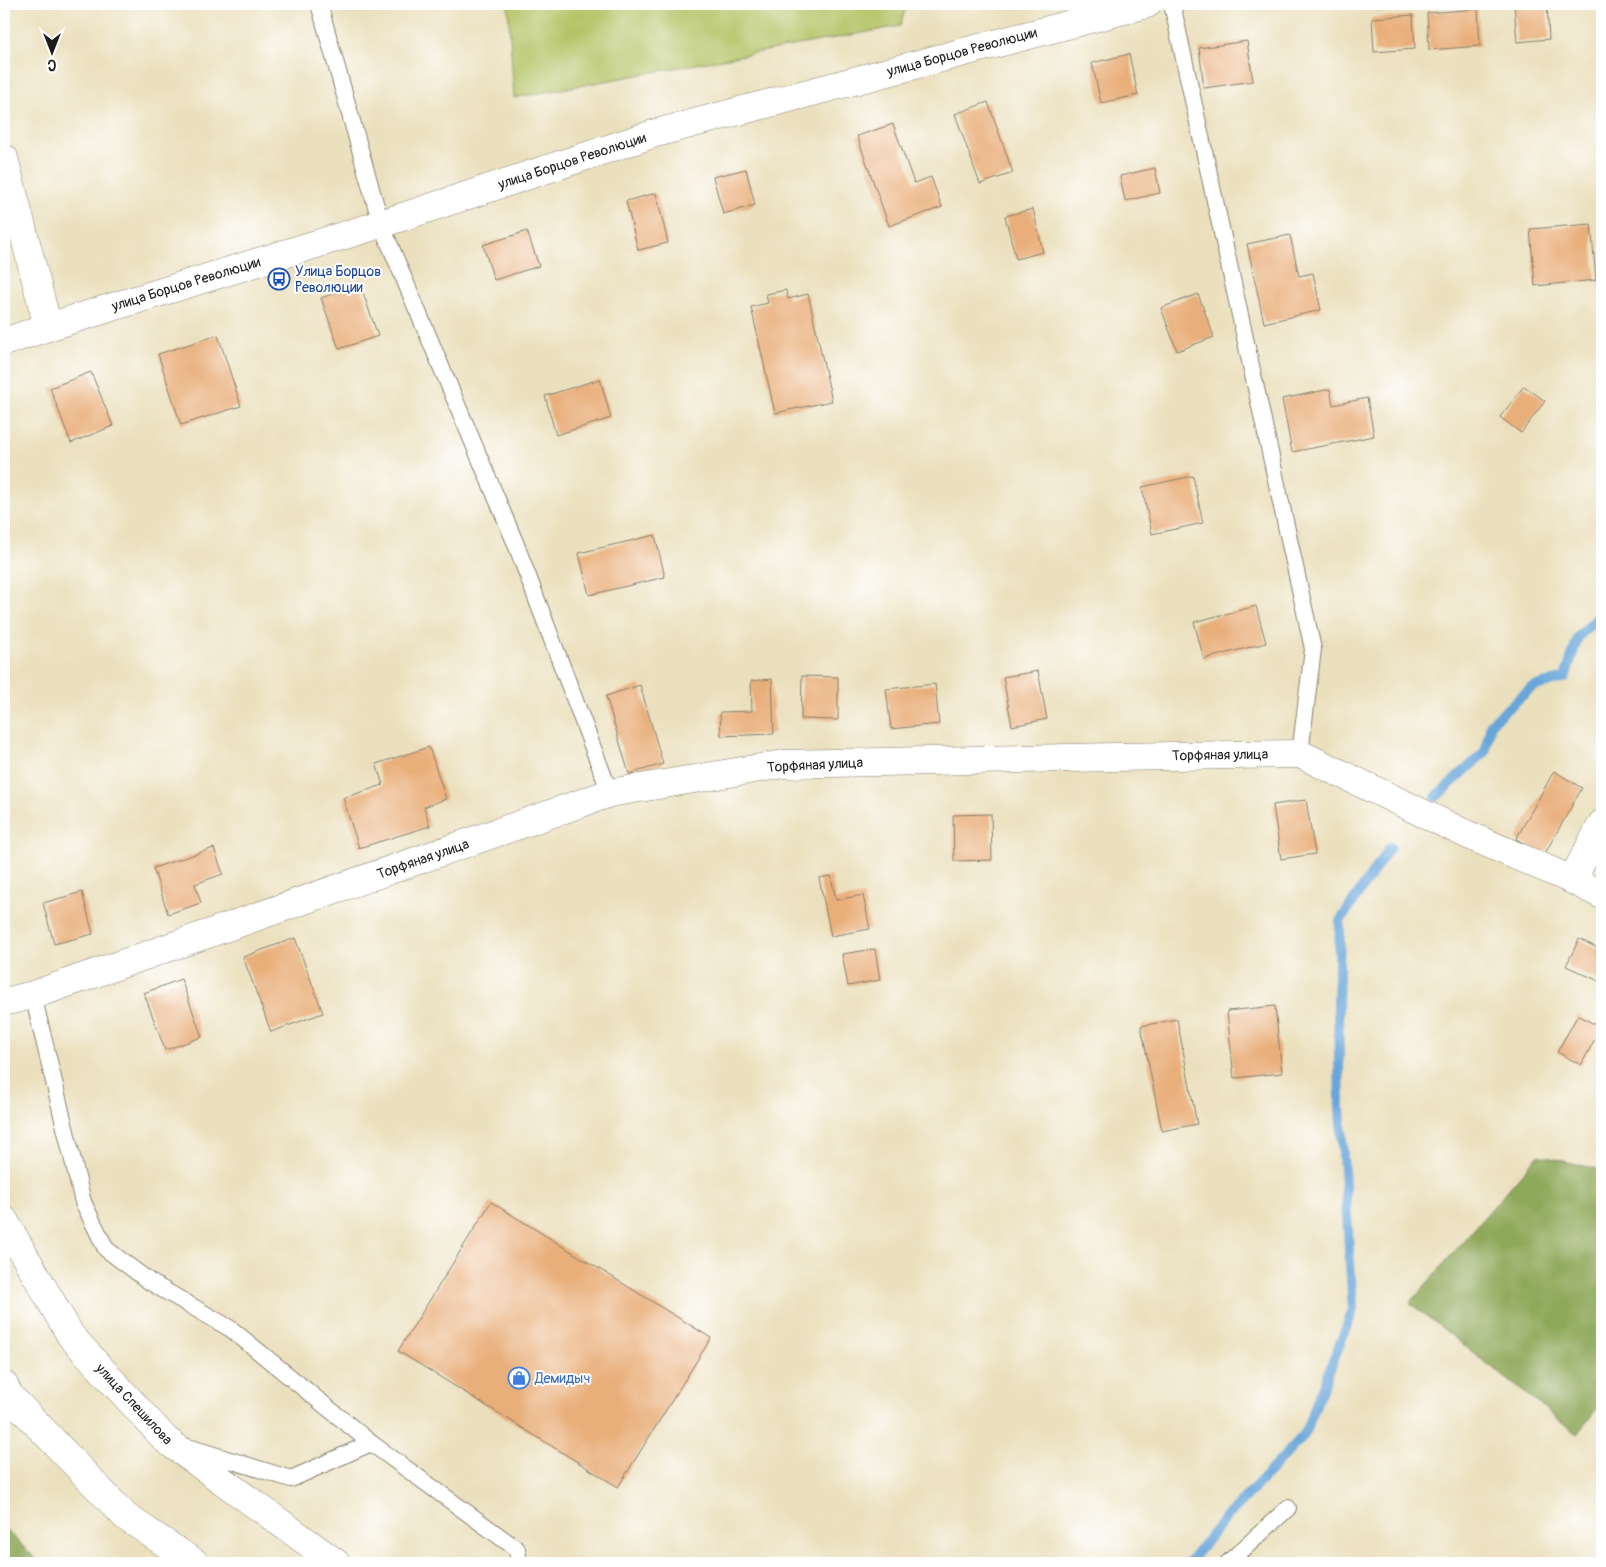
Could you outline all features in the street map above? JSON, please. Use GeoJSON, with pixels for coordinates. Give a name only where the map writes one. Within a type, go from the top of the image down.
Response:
{"type":"FeatureCollection","features":[{"type":"Feature","properties":{"kind":"street","name":"улица Борцов Революции"},"geometry":{"type":"LineString","coordinates":[[4,342],[48,326],[381,224],[656,133],[1147,4]]}},
{"type":"Feature","properties":{"kind":"street"},"geometry":{"type":"LineString","coordinates":[[4,158],[48,326]]}},
{"type":"Feature","properties":{"kind":"street","name":"Торфяная улица"},"geometry":{"type":"LineString","coordinates":[[4,1002],[33,996],[610,794],[784,764],[1300,754],[1466,834],[1602,895]]}},
{"type":"Feature","properties":{"kind":"street"},"geometry":{"type":"LineString","coordinates":[[1572,880],[1602,824]]}},
{"type":"Feature","properties":{"kind":"street","name":"улица Спешилова"},"geometry":{"type":"LineString","coordinates":[[4,1220],[71,1336],[166,1440],[336,1563]]}},
{"type":"Feature","properties":{"kind":"street"},"geometry":{"type":"LineString","coordinates":[[4,1385],[9,1395],[126,1517],[195,1563]]}},
{"type":"Feature","properties":{"kind":"lane"},"geometry":{"type":"LineString","coordinates":[[319,4],[381,224],[515,542],[610,794]]}},
{"type":"Feature","properties":{"kind":"lane"},"geometry":{"type":"LineString","coordinates":[[1172,4],[1313,648],[1300,754]]}},
{"type":"Feature","properties":{"kind":"lane"},"geometry":{"type":"LineString","coordinates":[[33,996],[83,1202],[106,1249],[150,1282],[231,1329],[371,1443],[517,1549],[519,1563]]}},
{"type":"Feature","properties":{"kind":"lane"},"geometry":{"type":"LineString","coordinates":[[166,1440],[290,1479],[371,1443]]}},
{"type":"Feature","properties":{"kind":"lane"},"geometry":{"type":"LineString","coordinates":[[1228,1563],[1288,1508]]}},
{"type":"Feature","properties":{"kind":"green space"},"geometry":{"type":"Polygon","coordinates":[[[508,4],[907,4],[900,26],[514,98],[508,4]]]}},
{"type":"Feature","properties":{"kind":"green space"},"geometry":{"type":"Polygon","coordinates":[[[1538,1155],[1602,1170],[1602,1402],[1577,1434],[1410,1303],[1538,1155]]]}},
{"type":"Feature","properties":{"kind":"green space"},"geometry":{"type":"Polygon","coordinates":[[[4,1528],[40,1563],[4,1563],[4,1528]]]}},
{"type":"Feature","properties":{"kind":"building"},"geometry":{"type":"Polygon","coordinates":[[[1514,4],[1547,4],[1549,39],[1517,42],[1514,4]]]}},
{"type":"Feature","properties":{"kind":"building"},"geometry":{"type":"Polygon","coordinates":[[[1478,9],[1480,46],[1429,50],[1427,13],[1478,9]]]}},
{"type":"Feature","properties":{"kind":"building"},"geometry":{"type":"Polygon","coordinates":[[[1413,15],[1415,49],[1374,52],[1372,18],[1413,15]]]}},
{"type":"Feature","properties":{"kind":"building"},"geometry":{"type":"Polygon","coordinates":[[[1247,41],[1253,81],[1204,88],[1199,48],[1247,41]]]}},
{"type":"Feature","properties":{"kind":"building"},"geometry":{"type":"Polygon","coordinates":[[[1129,54],[1138,95],[1101,103],[1092,63],[1129,54]]]}},
{"type":"Feature","properties":{"kind":"building"},"geometry":{"type":"Polygon","coordinates":[[[988,102],[1013,173],[980,184],[955,114],[988,102]]]}},
{"type":"Feature","properties":{"kind":"building"},"geometry":{"type":"Polygon","coordinates":[[[893,124],[914,183],[931,177],[942,207],[889,226],[857,136],[893,124]]]}},
{"type":"Feature","properties":{"kind":"building"},"geometry":{"type":"Polygon","coordinates":[[[1155,168],[1160,193],[1125,201],[1120,176],[1155,168]]]}},
{"type":"Feature","properties":{"kind":"building"},"geometry":{"type":"Polygon","coordinates":[[[746,169],[755,205],[723,214],[713,177],[746,169]]]}},
{"type":"Feature","properties":{"kind":"building"},"geometry":{"type":"Polygon","coordinates":[[[656,193],[668,243],[638,250],[626,201],[656,193]]]}},
{"type":"Feature","properties":{"kind":"building"},"geometry":{"type":"Polygon","coordinates":[[[1033,209],[1043,252],[1016,259],[1005,216],[1033,209]]]}},
{"type":"Feature","properties":{"kind":"building"},"geometry":{"type":"Polygon","coordinates":[[[1591,224],[1596,280],[1535,286],[1530,229],[1591,224]]]}},
{"type":"Feature","properties":{"kind":"building"},"geometry":{"type":"Polygon","coordinates":[[[527,231],[539,266],[494,280],[483,245],[527,231]]]}},
{"type":"Feature","properties":{"kind":"building"},"geometry":{"type":"Polygon","coordinates":[[[1290,235],[1299,276],[1313,273],[1321,310],[1264,323],[1247,244],[1290,235]]]}},
{"type":"Feature","properties":{"kind":"building"},"geometry":{"type":"Polygon","coordinates":[[[360,284],[378,336],[339,349],[321,298],[360,284]]]}},
{"type":"Feature","properties":{"kind":"building"},"geometry":{"type":"Polygon","coordinates":[[[786,290],[788,299],[808,294],[832,401],[775,413],[751,307],[768,303],[766,294],[786,290]]]}},
{"type":"Feature","properties":{"kind":"building"},"geometry":{"type":"Polygon","coordinates":[[[1198,294],[1214,337],[1177,351],[1161,308],[1198,294]]]}},
{"type":"Feature","properties":{"kind":"building"},"geometry":{"type":"Polygon","coordinates":[[[218,335],[241,406],[181,425],[158,354],[218,335]]]}},
{"type":"Feature","properties":{"kind":"building"},"geometry":{"type":"Polygon","coordinates":[[[91,372],[113,426],[71,443],[50,388],[91,372]]]}},
{"type":"Feature","properties":{"kind":"building"},"geometry":{"type":"Polygon","coordinates":[[[600,379],[611,418],[556,435],[545,396],[600,379]]]}},
{"type":"Feature","properties":{"kind":"building"},"geometry":{"type":"Polygon","coordinates":[[[1524,386],[1545,401],[1521,433],[1500,417],[1524,386]]]}},
{"type":"Feature","properties":{"kind":"building"},"geometry":{"type":"Polygon","coordinates":[[[1330,389],[1333,405],[1367,398],[1374,436],[1292,452],[1282,399],[1330,389]]]}},
{"type":"Feature","properties":{"kind":"building"},"geometry":{"type":"Polygon","coordinates":[[[1193,476],[1203,523],[1152,534],[1142,487],[1193,476]]]}},
{"type":"Feature","properties":{"kind":"building"},"geometry":{"type":"Polygon","coordinates":[[[655,535],[665,577],[589,595],[579,553],[655,535]]]}},
{"type":"Feature","properties":{"kind":"building"},"geometry":{"type":"Polygon","coordinates":[[[1256,606],[1266,643],[1204,659],[1194,622],[1256,606]]]}},
{"type":"Feature","properties":{"kind":"building"},"geometry":{"type":"Polygon","coordinates":[[[1038,671],[1047,719],[1012,726],[1003,677],[1038,671]]]}},
{"type":"Feature","properties":{"kind":"building"},"geometry":{"type":"Polygon","coordinates":[[[802,676],[838,677],[838,720],[801,719],[802,676]]]}},
{"type":"Feature","properties":{"kind":"building"},"geometry":{"type":"Polygon","coordinates":[[[772,679],[774,734],[721,736],[720,712],[752,711],[751,681],[772,679]]]}},
{"type":"Feature","properties":{"kind":"building"},"geometry":{"type":"Polygon","coordinates":[[[935,684],[939,724],[891,729],[886,689],[935,684]]]}},
{"type":"Feature","properties":{"kind":"building"},"geometry":{"type":"Polygon","coordinates":[[[640,685],[663,764],[629,774],[606,696],[640,685]]]}},
{"type":"Feature","properties":{"kind":"building"},"geometry":{"type":"Polygon","coordinates":[[[429,747],[446,799],[424,807],[430,826],[359,848],[343,798],[383,785],[376,764],[429,747]]]}},
{"type":"Feature","properties":{"kind":"building"},"geometry":{"type":"Polygon","coordinates":[[[1554,771],[1582,788],[1544,855],[1516,839],[1554,771]]]}},
{"type":"Feature","properties":{"kind":"building"},"geometry":{"type":"Polygon","coordinates":[[[1306,800],[1315,854],[1281,859],[1273,805],[1306,800]]]}},
{"type":"Feature","properties":{"kind":"building"},"geometry":{"type":"Polygon","coordinates":[[[991,814],[992,860],[954,861],[953,815],[991,814]]]}},
{"type":"Feature","properties":{"kind":"building"},"geometry":{"type":"Polygon","coordinates":[[[214,848],[223,874],[195,884],[201,903],[168,914],[153,868],[214,848]]]}},
{"type":"Feature","properties":{"kind":"building"},"geometry":{"type":"Polygon","coordinates":[[[831,876],[836,900],[863,895],[870,929],[831,936],[819,878],[831,876]]]}},
{"type":"Feature","properties":{"kind":"building"},"geometry":{"type":"Polygon","coordinates":[[[82,892],[93,934],[54,944],[43,903],[82,892]]]}},
{"type":"Feature","properties":{"kind":"building"},"geometry":{"type":"Polygon","coordinates":[[[295,938],[323,1013],[271,1032],[243,957],[295,938]]]}},
{"type":"Feature","properties":{"kind":"building"},"geometry":{"type":"Polygon","coordinates":[[[1579,939],[1602,950],[1602,975],[1599,981],[1566,966],[1579,939]]]}},
{"type":"Feature","properties":{"kind":"building"},"geometry":{"type":"Polygon","coordinates":[[[875,949],[880,980],[848,986],[842,954],[875,949]]]}},
{"type":"Feature","properties":{"kind":"building"},"geometry":{"type":"Polygon","coordinates":[[[181,979],[202,1037],[165,1050],[144,993],[181,979]]]}},
{"type":"Feature","properties":{"kind":"building"},"geometry":{"type":"Polygon","coordinates":[[[1275,1006],[1282,1073],[1234,1078],[1227,1011],[1275,1006]]]}},
{"type":"Feature","properties":{"kind":"building"},"geometry":{"type":"Polygon","coordinates":[[[1578,1015],[1601,1028],[1581,1065],[1557,1052],[1578,1015]]]}},
{"type":"Feature","properties":{"kind":"building"},"geometry":{"type":"Polygon","coordinates":[[[1177,1019],[1197,1124],[1162,1131],[1141,1026],[1177,1019]]]}},
{"type":"Feature","properties":{"kind":"building"},"geometry":{"type":"Polygon","coordinates":[[[491,1202],[711,1338],[618,1487],[398,1351],[491,1202]]]}},
{"type":"Feature","properties":{"kind":"waterway"},"geometry":{"type":"LineString","coordinates":[[1436,797],[1485,752],[1491,723],[1532,687],[1565,678],[1578,637],[1602,613]]}},
{"type":"Feature","properties":{"kind":"waterway"},"geometry":{"type":"LineString","coordinates":[[1188,1563],[1225,1519],[1304,1435],[1353,1310],[1340,1108],[1338,1010],[1340,921],[1390,847]]}},
{"type":"Feature","properties":{"kind":"place","name":"Улица Борцов Революции"},"geometry":{"type":"Point","coordinates":[279,279]}},
{"type":"Feature","properties":{"kind":"place","name":"Демидыч"},"geometry":{"type":"Point","coordinates":[519,1378]}}]}
